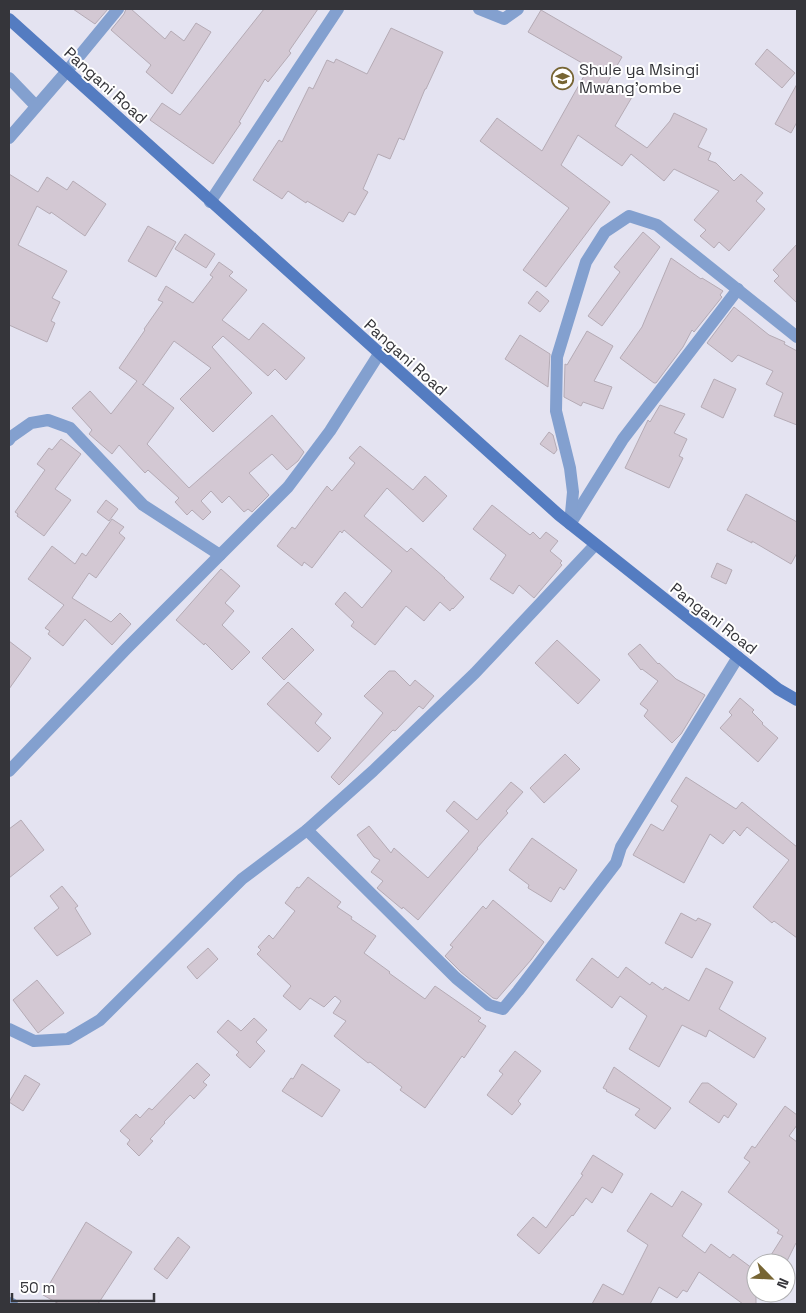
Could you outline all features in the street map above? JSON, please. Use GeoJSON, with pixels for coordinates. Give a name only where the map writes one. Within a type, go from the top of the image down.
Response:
{"type":"FeatureCollection","features":[{"type":"Feature","properties":{"kind":"main road","name":"Pangani Road"},"geometry":{"type":"LineString","coordinates":[[9,19],[210,202],[570,524],[778,689],[797,700]]}},
{"type":"Feature","properties":{"kind":"street"},"geometry":{"type":"LineString","coordinates":[[9,138],[118,9]]}},
{"type":"Feature","properties":{"kind":"street"},"geometry":{"type":"LineString","coordinates":[[210,202],[338,9]]}},
{"type":"Feature","properties":{"kind":"street"},"geometry":{"type":"LineString","coordinates":[[479,9],[504,19],[518,9]]}},
{"type":"Feature","properties":{"kind":"street"},"geometry":{"type":"LineString","coordinates":[[9,78],[36,106]]}},
{"type":"Feature","properties":{"kind":"street"},"geometry":{"type":"LineString","coordinates":[[570,524],[573,492],[570,468],[556,411],[557,357],[586,262],[605,232],[629,216],[658,225],[797,337]]}},
{"type":"Feature","properties":{"kind":"street"},"geometry":{"type":"LineString","coordinates":[[570,524],[623,439],[738,289]]}},
{"type":"Feature","properties":{"kind":"street"},"geometry":{"type":"LineString","coordinates":[[9,771],[127,648],[288,487],[330,431],[379,354]]}},
{"type":"Feature","properties":{"kind":"street"},"geometry":{"type":"LineString","coordinates":[[9,440],[11,436],[31,423],[48,420],[70,428],[144,505],[220,555]]}},
{"type":"Feature","properties":{"kind":"street"},"geometry":{"type":"LineString","coordinates":[[9,1029],[34,1041],[68,1039],[100,1020],[242,879],[307,830],[373,771],[475,673],[596,545]]}},
{"type":"Feature","properties":{"kind":"street"},"geometry":{"type":"LineString","coordinates":[[307,830],[456,978],[489,1006],[503,1009],[616,863],[621,847],[738,657]]}},
{"type":"Feature","properties":{"kind":"building"},"geometry":{"type":"Polygon","coordinates":[[[73,9],[108,9],[95,24],[73,9]]]}},
{"type":"Feature","properties":{"kind":"building"},"geometry":{"type":"Polygon","coordinates":[[[126,9],[131,9],[165,39],[171,31],[184,41],[196,23],[211,32],[172,94],[146,72],[151,65],[111,30],[126,9]]]}},
{"type":"Feature","properties":{"kind":"building"},"geometry":{"type":"Polygon","coordinates":[[[264,9],[318,9],[289,51],[291,53],[268,82],[265,79],[239,122],[241,123],[213,164],[150,120],[162,103],[180,115],[264,9]]]}},
{"type":"Feature","properties":{"kind":"building"},"geometry":{"type":"Polygon","coordinates":[[[541,10],[622,57],[607,83],[632,97],[615,126],[647,148],[670,121],[674,113],[707,129],[698,147],[711,153],[708,160],[716,163],[734,181],[741,174],[763,193],[756,201],[765,209],[729,251],[719,242],[714,248],[700,236],[706,230],[694,220],[719,191],[674,169],[664,181],[631,154],[622,166],[578,135],[561,165],[610,202],[546,287],[523,270],[569,208],[480,141],[497,118],[542,151],[589,67],[528,32],[541,10]]]}},
{"type":"Feature","properties":{"kind":"building"},"geometry":{"type":"Polygon","coordinates":[[[391,28],[443,52],[404,140],[399,138],[390,159],[378,154],[363,189],[368,192],[355,215],[349,212],[343,222],[307,201],[306,203],[288,191],[282,199],[253,180],[279,140],[282,142],[309,87],[313,89],[327,60],[334,63],[336,59],[367,74],[391,28]]]}},
{"type":"Feature","properties":{"kind":"building"},"geometry":{"type":"Polygon","coordinates":[[[767,49],[795,73],[782,88],[755,64],[767,49]]]}},
{"type":"Feature","properties":{"kind":"building"},"geometry":{"type":"Polygon","coordinates":[[[797,84],[797,122],[791,133],[775,124],[797,84]]]}},
{"type":"Feature","properties":{"kind":"building"},"geometry":{"type":"Polygon","coordinates":[[[9,174],[38,192],[47,177],[67,190],[73,181],[106,204],[85,236],[51,212],[50,214],[37,206],[18,245],[67,271],[52,298],[60,302],[51,321],[55,323],[47,342],[9,325],[9,174]]]}},
{"type":"Feature","properties":{"kind":"building"},"geometry":{"type":"Polygon","coordinates":[[[148,226],[176,242],[156,277],[128,261],[148,226]]]}},
{"type":"Feature","properties":{"kind":"building"},"geometry":{"type":"Polygon","coordinates":[[[643,232],[660,247],[602,326],[588,316],[620,272],[614,267],[643,232]]]}},
{"type":"Feature","properties":{"kind":"building"},"geometry":{"type":"Polygon","coordinates":[[[185,234],[215,254],[206,268],[175,249],[185,234]]]}},
{"type":"Feature","properties":{"kind":"building"},"geometry":{"type":"Polygon","coordinates":[[[797,244],[797,303],[774,281],[779,276],[773,270],[797,244]]]}},
{"type":"Feature","properties":{"kind":"building"},"geometry":{"type":"Polygon","coordinates":[[[671,258],[701,279],[723,291],[720,295],[722,297],[694,332],[692,330],[683,347],[656,383],[654,383],[620,358],[642,327],[671,258]]]}},
{"type":"Feature","properties":{"kind":"building"},"geometry":{"type":"Polygon","coordinates":[[[219,262],[233,272],[229,276],[247,290],[222,320],[249,340],[263,323],[305,358],[286,380],[275,369],[268,376],[223,336],[212,347],[252,393],[213,432],[180,399],[211,368],[174,341],[143,385],[174,408],[147,444],[189,488],[272,415],[304,452],[298,461],[287,470],[272,454],[249,473],[269,495],[252,512],[248,509],[244,512],[229,496],[222,503],[211,491],[201,501],[211,512],[203,520],[192,510],[187,515],[175,502],[179,498],[148,470],[145,473],[119,445],[112,454],[89,434],[92,430],[72,408],[90,391],[111,414],[137,381],[119,368],[163,302],[158,300],[166,286],[193,303],[213,277],[210,275],[219,262]]]}},
{"type":"Feature","properties":{"kind":"building"},"geometry":{"type":"Polygon","coordinates":[[[537,291],[549,301],[540,312],[528,303],[537,291]]]}},
{"type":"Feature","properties":{"kind":"building"},"geometry":{"type":"Polygon","coordinates":[[[734,307],[769,335],[785,342],[784,344],[797,351],[797,425],[774,416],[783,393],[766,384],[773,371],[738,355],[732,362],[707,343],[734,307]]]}},
{"type":"Feature","properties":{"kind":"building"},"geometry":{"type":"Polygon","coordinates":[[[587,331],[613,346],[594,381],[612,387],[603,409],[583,402],[581,406],[564,397],[565,364],[567,365],[587,331]]]}},
{"type":"Feature","properties":{"kind":"building"},"geometry":{"type":"Polygon","coordinates":[[[520,335],[550,354],[548,387],[505,359],[520,335]]]}},
{"type":"Feature","properties":{"kind":"building"},"geometry":{"type":"Polygon","coordinates":[[[714,379],[736,389],[723,418],[701,407],[714,379]]]}},
{"type":"Feature","properties":{"kind":"building"},"geometry":{"type":"Polygon","coordinates":[[[660,405],[685,414],[674,433],[687,439],[679,456],[683,458],[669,488],[625,468],[648,420],[650,422],[660,405]]]}},
{"type":"Feature","properties":{"kind":"building"},"geometry":{"type":"Polygon","coordinates":[[[549,432],[553,435],[557,450],[554,454],[540,444],[549,432]]]}},
{"type":"Feature","properties":{"kind":"building"},"geometry":{"type":"Polygon","coordinates":[[[61,439],[81,454],[55,489],[71,500],[44,536],[17,516],[18,514],[15,512],[45,470],[37,464],[49,448],[52,450],[61,439]]]}},
{"type":"Feature","properties":{"kind":"building"},"geometry":{"type":"Polygon","coordinates":[[[360,446],[413,490],[425,476],[447,496],[423,522],[387,488],[364,516],[407,552],[411,548],[464,597],[450,611],[440,602],[424,621],[406,606],[375,645],[351,626],[354,622],[335,604],[345,592],[362,608],[392,571],[344,530],[342,533],[340,531],[312,568],[304,562],[302,566],[277,546],[292,527],[295,529],[327,486],[332,491],[355,463],[349,458],[360,446]]]}},
{"type":"Feature","properties":{"kind":"building"},"geometry":{"type":"Polygon","coordinates":[[[746,494],[797,522],[797,553],[791,564],[752,541],[752,543],[727,530],[746,494]]]}},
{"type":"Feature","properties":{"kind":"building"},"geometry":{"type":"Polygon","coordinates":[[[106,500],[118,509],[109,521],[97,512],[106,500]]]}},
{"type":"Feature","properties":{"kind":"building"},"geometry":{"type":"Polygon","coordinates":[[[492,505],[530,535],[533,532],[540,539],[546,532],[558,541],[550,551],[562,561],[560,563],[562,565],[534,598],[519,585],[513,594],[490,579],[506,555],[473,529],[492,505]]]}},
{"type":"Feature","properties":{"kind":"building"},"geometry":{"type":"Polygon","coordinates":[[[112,519],[124,527],[119,533],[125,538],[96,578],[89,573],[72,598],[111,622],[120,613],[131,624],[112,645],[85,619],[63,646],[48,634],[50,631],[45,628],[64,605],[28,579],[52,546],[75,564],[82,553],[86,556],[112,519]]]}},
{"type":"Feature","properties":{"kind":"building"},"geometry":{"type":"Polygon","coordinates":[[[717,563],[732,570],[726,584],[711,577],[717,563]]]}},
{"type":"Feature","properties":{"kind":"building"},"geometry":{"type":"Polygon","coordinates":[[[221,569],[240,586],[225,603],[234,611],[222,625],[250,652],[232,670],[205,643],[204,645],[176,620],[221,569]]]}},
{"type":"Feature","properties":{"kind":"building"},"geometry":{"type":"Polygon","coordinates":[[[292,628],[314,650],[284,680],[262,658],[292,628]]]}},
{"type":"Feature","properties":{"kind":"building"},"geometry":{"type":"Polygon","coordinates":[[[557,640],[600,680],[578,704],[535,663],[557,640]]]}},
{"type":"Feature","properties":{"kind":"building"},"geometry":{"type":"Polygon","coordinates":[[[9,641],[31,658],[9,689],[9,641]]]}},
{"type":"Feature","properties":{"kind":"building"},"geometry":{"type":"Polygon","coordinates":[[[640,644],[658,664],[676,679],[705,695],[681,734],[672,743],[644,716],[648,710],[640,704],[658,681],[641,670],[628,654],[640,644]]]}},
{"type":"Feature","properties":{"kind":"building"},"geometry":{"type":"Polygon","coordinates":[[[389,671],[395,671],[410,686],[415,680],[434,696],[423,709],[419,706],[395,731],[393,730],[339,785],[331,777],[383,713],[364,696],[389,671]]]}},
{"type":"Feature","properties":{"kind":"building"},"geometry":{"type":"Polygon","coordinates":[[[288,682],[322,714],[315,723],[331,738],[318,752],[267,704],[288,682]]]}},
{"type":"Feature","properties":{"kind":"building"},"geometry":{"type":"Polygon","coordinates":[[[740,698],[754,710],[752,712],[762,724],[778,738],[758,762],[720,728],[732,715],[729,712],[740,698]]]}},
{"type":"Feature","properties":{"kind":"building"},"geometry":{"type":"Polygon","coordinates":[[[565,754],[580,769],[544,803],[530,788],[565,754]]]}},
{"type":"Feature","properties":{"kind":"building"},"geometry":{"type":"Polygon","coordinates":[[[686,777],[736,809],[742,802],[797,847],[797,938],[774,921],[772,923],[753,907],[789,860],[747,827],[740,836],[734,830],[723,844],[710,834],[684,883],[633,855],[651,824],[663,831],[678,806],[671,801],[686,777]]]}},
{"type":"Feature","properties":{"kind":"building"},"geometry":{"type":"Polygon","coordinates":[[[511,782],[523,792],[506,811],[508,813],[418,920],[377,888],[383,881],[371,872],[380,860],[374,857],[357,835],[369,826],[391,853],[394,848],[428,878],[469,831],[446,811],[454,801],[477,820],[511,782]]]}},
{"type":"Feature","properties":{"kind":"building"},"geometry":{"type":"Polygon","coordinates":[[[21,820],[44,850],[9,878],[9,829],[21,820]]]}},
{"type":"Feature","properties":{"kind":"building"},"geometry":{"type":"Polygon","coordinates":[[[532,838],[577,870],[564,890],[560,887],[551,902],[528,888],[529,885],[509,870],[532,838]]]}},
{"type":"Feature","properties":{"kind":"building"},"geometry":{"type":"Polygon","coordinates":[[[308,877],[341,902],[337,907],[376,936],[364,953],[425,999],[435,986],[481,1018],[478,1021],[486,1026],[425,1108],[400,1090],[402,1087],[334,1036],[346,1021],[333,1013],[341,1001],[335,996],[324,1007],[310,998],[300,1010],[283,996],[291,986],[257,954],[261,950],[258,947],[269,935],[273,939],[295,911],[285,903],[297,887],[299,888],[308,877]]]}},
{"type":"Feature","properties":{"kind":"building"},"geometry":{"type":"Polygon","coordinates":[[[62,886],[78,906],[75,908],[91,934],[57,956],[34,928],[59,908],[50,896],[62,886]]]}},
{"type":"Feature","properties":{"kind":"building"},"geometry":{"type":"Polygon","coordinates":[[[493,900],[544,942],[497,999],[493,998],[461,972],[445,956],[453,947],[450,945],[483,906],[486,909],[493,900]]]}},
{"type":"Feature","properties":{"kind":"building"},"geometry":{"type":"Polygon","coordinates":[[[681,913],[696,921],[698,918],[711,924],[692,958],[665,943],[681,913]]]}},
{"type":"Feature","properties":{"kind":"building"},"geometry":{"type":"Polygon","coordinates":[[[208,948],[218,959],[197,979],[187,967],[208,948]]]}},
{"type":"Feature","properties":{"kind":"building"},"geometry":{"type":"Polygon","coordinates":[[[592,958],[618,978],[626,967],[650,985],[652,982],[663,990],[665,987],[689,1001],[706,968],[733,982],[719,1009],[766,1038],[754,1058],[709,1030],[706,1037],[682,1025],[659,1067],[629,1049],[647,1016],[620,996],[612,1008],[576,980],[592,958]]]}},
{"type":"Feature","properties":{"kind":"building"},"geometry":{"type":"Polygon","coordinates":[[[37,980],[64,1013],[38,1033],[13,1000],[37,980]]]}},
{"type":"Feature","properties":{"kind":"building"},"geometry":{"type":"Polygon","coordinates":[[[254,1018],[267,1030],[256,1042],[265,1051],[250,1068],[236,1055],[239,1052],[217,1032],[228,1020],[241,1031],[254,1018]]]}},
{"type":"Feature","properties":{"kind":"building"},"geometry":{"type":"Polygon","coordinates":[[[515,1051],[541,1071],[518,1101],[521,1104],[512,1115],[487,1095],[503,1074],[499,1071],[515,1051]]]}},
{"type":"Feature","properties":{"kind":"building"},"geometry":{"type":"Polygon","coordinates":[[[197,1063],[210,1075],[203,1082],[207,1085],[194,1099],[190,1095],[164,1122],[150,1139],[153,1141],[139,1156],[127,1144],[130,1140],[120,1131],[136,1114],[140,1118],[149,1108],[152,1110],[197,1063]]]}},
{"type":"Feature","properties":{"kind":"building"},"geometry":{"type":"Polygon","coordinates":[[[302,1064],[340,1090],[322,1117],[282,1091],[291,1078],[293,1079],[302,1064]]]}},
{"type":"Feature","properties":{"kind":"building"},"geometry":{"type":"Polygon","coordinates":[[[614,1067],[671,1108],[655,1129],[635,1115],[640,1109],[603,1088],[614,1067]]]}},
{"type":"Feature","properties":{"kind":"building"},"geometry":{"type":"Polygon","coordinates":[[[25,1075],[40,1084],[23,1111],[9,1102],[25,1075]]]}},
{"type":"Feature","properties":{"kind":"building"},"geometry":{"type":"Polygon","coordinates":[[[702,1083],[708,1083],[737,1104],[728,1118],[724,1115],[719,1123],[689,1102],[702,1083]]]}},
{"type":"Feature","properties":{"kind":"building"},"geometry":{"type":"Polygon","coordinates":[[[785,1106],[797,1115],[797,1125],[789,1136],[797,1142],[797,1243],[791,1253],[772,1253],[783,1236],[777,1233],[779,1230],[728,1192],[750,1162],[744,1158],[752,1146],[755,1148],[785,1106]]]}},
{"type":"Feature","properties":{"kind":"building"},"geometry":{"type":"Polygon","coordinates":[[[593,1155],[623,1174],[612,1193],[602,1187],[592,1203],[586,1198],[573,1216],[539,1254],[517,1235],[533,1217],[546,1228],[583,1175],[581,1174],[593,1155]]]}},
{"type":"Feature","properties":{"kind":"building"},"geometry":{"type":"Polygon","coordinates":[[[682,1191],[702,1204],[682,1236],[705,1253],[711,1244],[730,1258],[733,1254],[746,1264],[746,1303],[756,1304],[743,1304],[699,1272],[687,1292],[683,1290],[677,1298],[659,1287],[650,1304],[592,1304],[603,1284],[623,1295],[648,1245],[627,1231],[651,1193],[672,1207],[682,1191]]]}},
{"type":"Feature","properties":{"kind":"building"},"geometry":{"type":"Polygon","coordinates":[[[86,1222],[132,1252],[98,1304],[59,1304],[43,1295],[86,1222]]]}},
{"type":"Feature","properties":{"kind":"building"},"geometry":{"type":"Polygon","coordinates":[[[178,1237],[190,1247],[167,1279],[154,1269],[178,1237]]]}},
{"type":"Feature","properties":{"kind":"place","name":"Shule ya Msingi Mwang'ombe"},"geometry":{"type":"Point","coordinates":[563,78]}}]}
